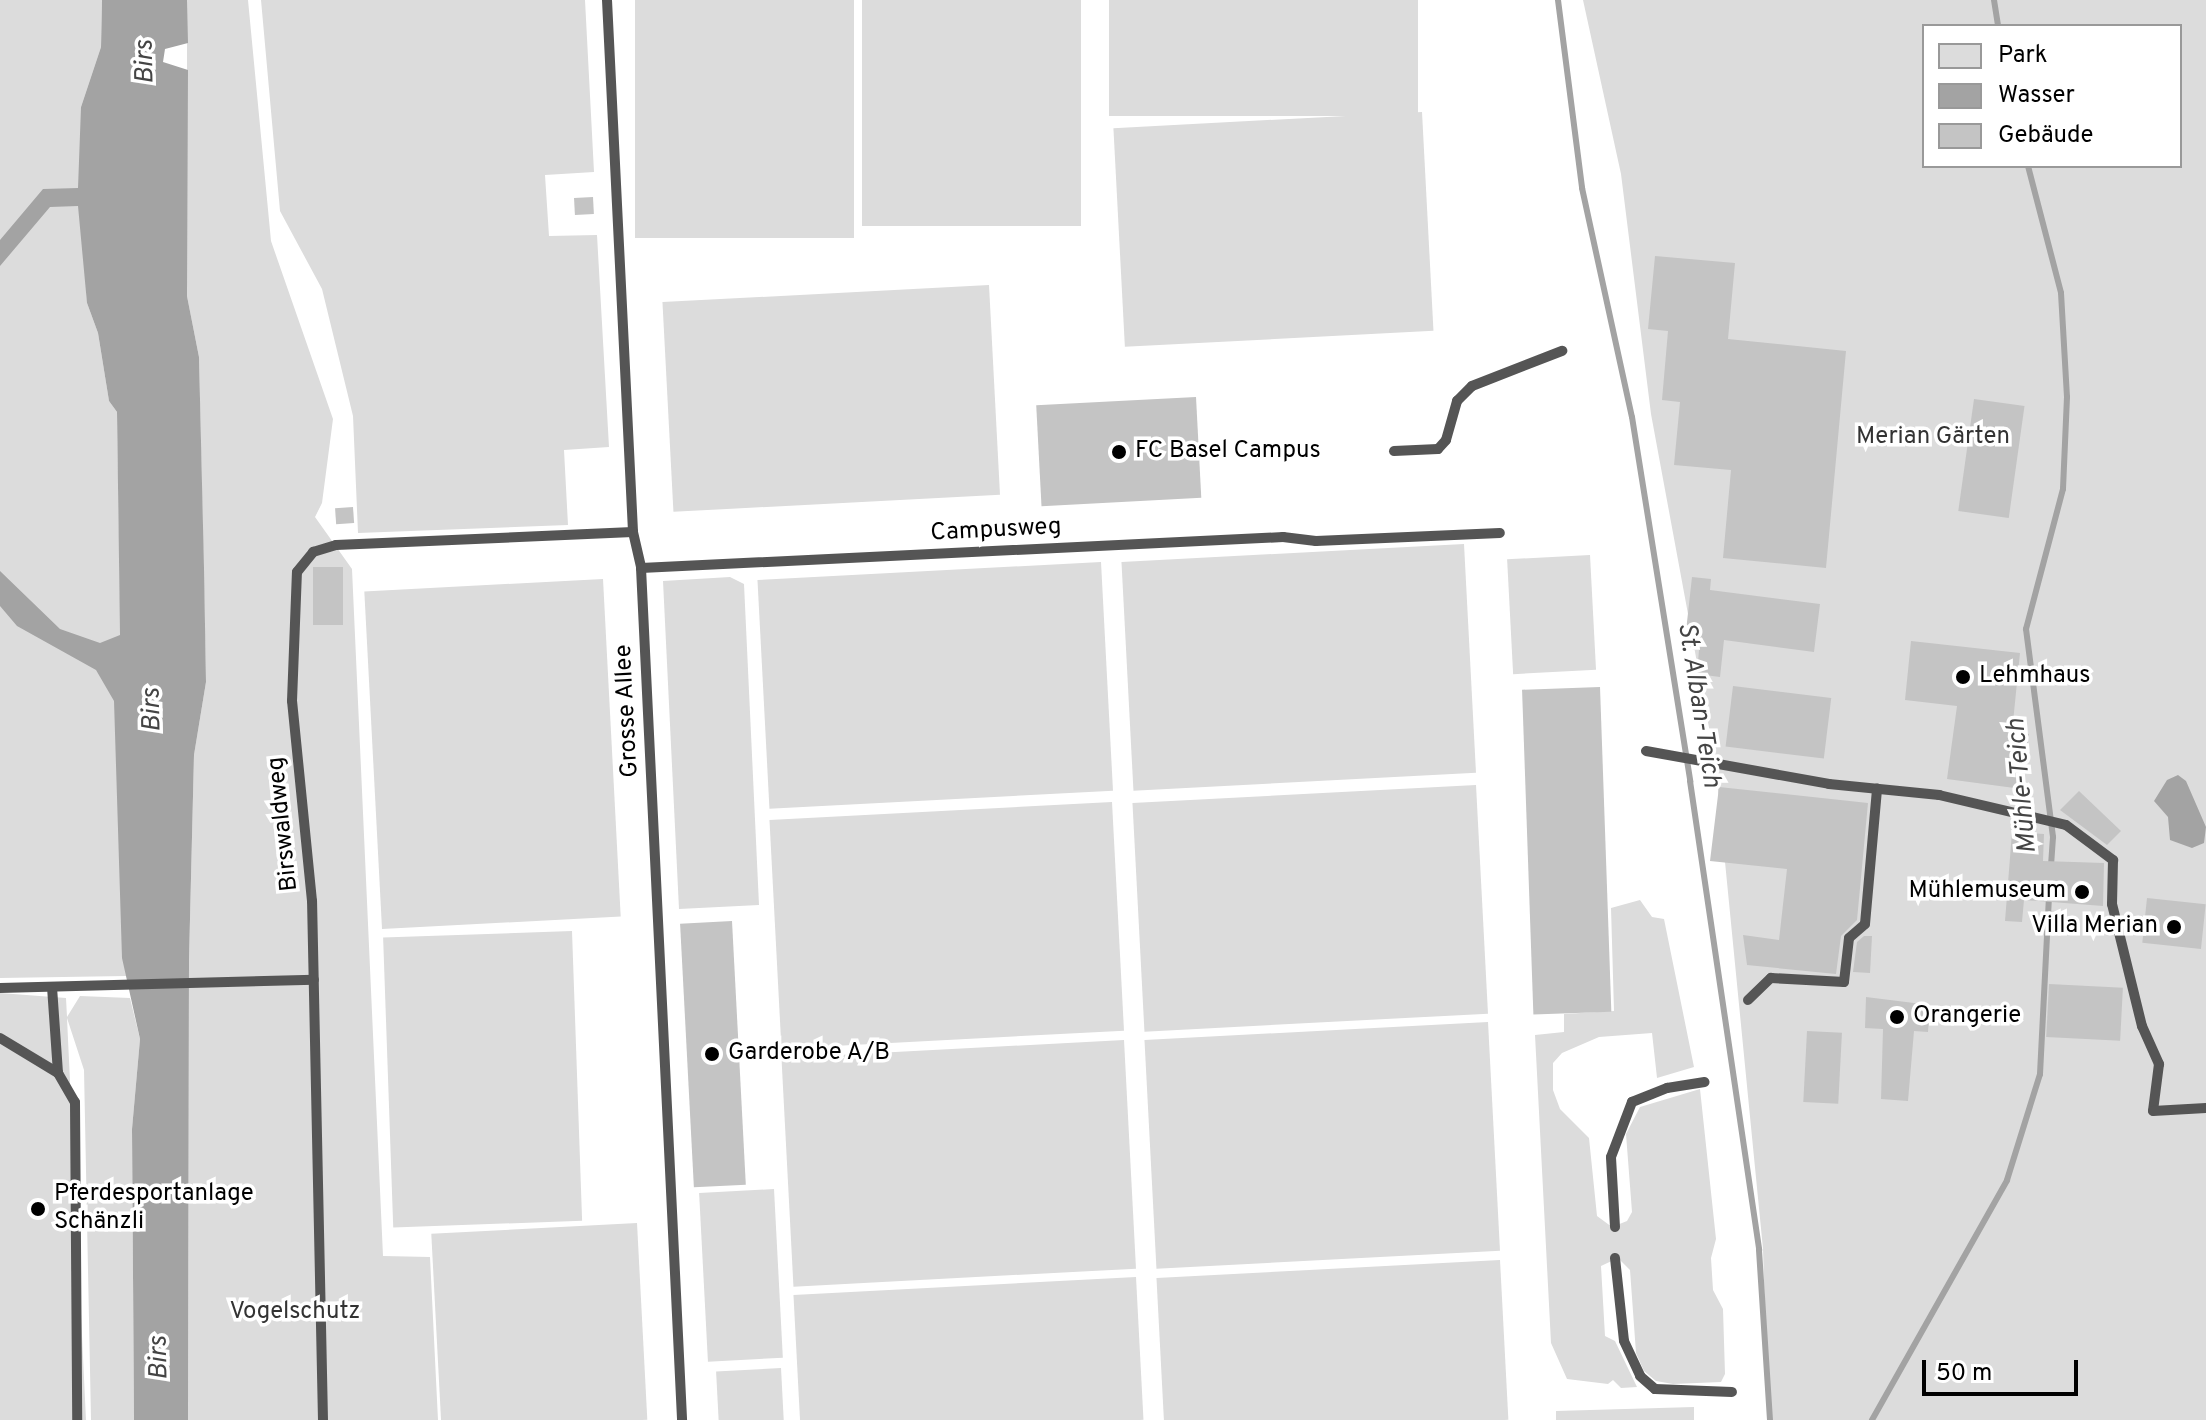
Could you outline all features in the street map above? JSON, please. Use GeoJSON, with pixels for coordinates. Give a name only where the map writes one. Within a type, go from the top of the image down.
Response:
{"type":"FeatureCollection","features":[{"type":"Feature","properties":{"kind":"lane","name":"Grosse Allee"},"geometry":{"type":"LineString","coordinates":[[607,0],[633,532],[641,568],[682,1420]]}},
{"type":"Feature","properties":{"kind":"lane"},"geometry":{"type":"LineString","coordinates":[[1394,451],[1438,449],[1446,440],[1457,401],[1472,386],[1562,351]]}},
{"type":"Feature","properties":{"kind":"lane","name":"Birswaldweg"},"geometry":{"type":"LineString","coordinates":[[323,1420],[312,901],[292,701],[297,572],[313,552],[336,545],[633,532]]}},
{"type":"Feature","properties":{"kind":"lane","name":"Campusweg"},"geometry":{"type":"LineString","coordinates":[[641,568],[1283,537],[1353,539],[1500,533]]}},
{"type":"Feature","properties":{"kind":"lane"},"geometry":{"type":"LineString","coordinates":[[1646,751],[1877,789],[1939,795],[2066,825],[2113,860],[2112,904],[2142,1026],[2159,1064],[2153,1111],[2206,1108]]}},
{"type":"Feature","properties":{"kind":"lane"},"geometry":{"type":"LineString","coordinates":[[1748,1000],[1771,978],[1844,982],[1849,938],[1865,924],[1877,789]]}},
{"type":"Feature","properties":{"kind":"lane"},"geometry":{"type":"LineString","coordinates":[[0,988],[220,985],[314,980]]}},
{"type":"Feature","properties":{"kind":"lane"},"geometry":{"type":"LineString","coordinates":[[52,987],[58,1073],[75,1102],[77,1420]]}},
{"type":"Feature","properties":{"kind":"lane"},"geometry":{"type":"LineString","coordinates":[[0,1038],[58,1073]]}},
{"type":"Feature","properties":{"kind":"lane"},"geometry":{"type":"LineString","coordinates":[[1615,1227],[1611,1157],[1632,1102],[1667,1088],[1705,1082]]}},
{"type":"Feature","properties":{"kind":"lane"},"geometry":{"type":"LineString","coordinates":[[1615,1258],[1624,1341],[1640,1376],[1655,1389],[1732,1392]]}},
{"type":"Feature","properties":{"kind":"green space"},"geometry":{"type":"Polygon","coordinates":[[[0,0],[102,0],[101,47],[81,107],[87,303],[98,333],[109,401],[117,412],[126,976],[0,978],[0,0]]]}},
{"type":"Feature","properties":{"kind":"green space","name":"Vogelschutz"},"geometry":{"type":"Polygon","coordinates":[[[187,0],[248,0],[271,241],[333,419],[322,503],[315,517],[352,569],[383,1256],[430,1257],[438,1420],[188,1420],[189,960],[194,755],[206,682],[199,357],[187,296],[187,0]]]}},
{"type":"Feature","properties":{"kind":"green space"},"geometry":{"type":"Polygon","coordinates":[[[261,0],[585,0],[594,172],[545,175],[549,236],[597,235],[609,447],[564,450],[568,525],[358,533],[353,416],[322,289],[280,211],[261,0]]]}},
{"type":"Feature","properties":{"kind":"green space"},"geometry":{"type":"Polygon","coordinates":[[[635,0],[854,0],[854,238],[635,238],[635,0]]]}},
{"type":"Feature","properties":{"kind":"green space"},"geometry":{"type":"Polygon","coordinates":[[[862,0],[1081,0],[1081,226],[862,226],[862,0]]]}},
{"type":"Feature","properties":{"kind":"green space"},"geometry":{"type":"Polygon","coordinates":[[[1109,0],[1418,0],[1418,116],[1109,116],[1109,0]]]}},
{"type":"Feature","properties":{"kind":"green space","name":"Merian Gärten"},"geometry":{"type":"Polygon","coordinates":[[[1583,0],[2206,0],[2206,1420],[1768,1420],[1763,1249],[1715,760],[1651,414],[1621,174],[1583,0]]]}},
{"type":"Feature","properties":{"kind":"green space"},"geometry":{"type":"Polygon","coordinates":[[[1422,112],[1433,331],[1125,347],[1113,128],[1422,112]]]}},
{"type":"Feature","properties":{"kind":"green space"},"geometry":{"type":"Polygon","coordinates":[[[989,285],[1000,495],[673,512],[662,302],[989,285]]]}},
{"type":"Feature","properties":{"kind":"green space"},"geometry":{"type":"Polygon","coordinates":[[[1464,544],[1476,773],[1133,791],[1121,562],[1464,544]]]}},
{"type":"Feature","properties":{"kind":"green space"},"geometry":{"type":"Polygon","coordinates":[[[1590,555],[1596,670],[1513,674],[1507,559],[1590,555]]]}},
{"type":"Feature","properties":{"kind":"green space"},"geometry":{"type":"Polygon","coordinates":[[[1101,562],[1113,791],[769,809],[757,580],[1101,562]]]}},
{"type":"Feature","properties":{"kind":"green space"},"geometry":{"type":"Polygon","coordinates":[[[730,577],[744,584],[759,905],[679,909],[663,581],[730,577]]]}},
{"type":"Feature","properties":{"kind":"green space"},"geometry":{"type":"Polygon","coordinates":[[[603,579],[621,917],[382,929],[364,592],[603,579]]]}},
{"type":"Feature","properties":{"kind":"green space"},"geometry":{"type":"Polygon","coordinates":[[[1476,785],[1488,1014],[1144,1032],[1132,803],[1476,785]]]}},
{"type":"Feature","properties":{"kind":"green space"},"geometry":{"type":"Polygon","coordinates":[[[1112,802],[1124,1031],[781,1049],[769,820],[1112,802]]]}},
{"type":"Feature","properties":{"kind":"green space"},"geometry":{"type":"Polygon","coordinates":[[[1640,900],[1652,917],[1664,919],[1694,1067],[1657,1078],[1652,1033],[1599,1037],[1562,1053],[1553,1063],[1553,1090],[1560,1109],[1589,1138],[1597,1216],[1612,1227],[1627,1221],[1632,1212],[1626,1134],[1640,1107],[1700,1089],[1716,1239],[1711,1258],[1713,1290],[1723,1309],[1725,1374],[1721,1382],[1673,1384],[1656,1381],[1644,1371],[1636,1353],[1630,1270],[1618,1258],[1601,1266],[1605,1336],[1615,1341],[1637,1387],[1621,1388],[1613,1380],[1608,1384],[1567,1379],[1551,1343],[1535,1035],[1564,1032],[1564,1014],[1614,1011],[1611,908],[1640,900]]]}},
{"type":"Feature","properties":{"kind":"green space"},"geometry":{"type":"Polygon","coordinates":[[[572,931],[582,1221],[393,1227],[383,938],[572,931]]]}},
{"type":"Feature","properties":{"kind":"green space","name":"Pferdesportanlage Schänzli"},"geometry":{"type":"Polygon","coordinates":[[[0,993],[66,998],[67,1017],[80,996],[130,998],[140,1039],[132,1129],[134,1420],[91,1420],[84,1070],[67,1018],[86,1420],[0,1420],[0,993]]]}},
{"type":"Feature","properties":{"kind":"green space"},"geometry":{"type":"Polygon","coordinates":[[[1488,1022],[1500,1251],[1156,1269],[1144,1040],[1488,1022]]]}},
{"type":"Feature","properties":{"kind":"green space"},"geometry":{"type":"Polygon","coordinates":[[[1124,1040],[1136,1269],[793,1287],[781,1058],[1124,1040]]]}},
{"type":"Feature","properties":{"kind":"green space"},"geometry":{"type":"Polygon","coordinates":[[[774,1189],[783,1358],[708,1362],[699,1193],[774,1189]]]}},
{"type":"Feature","properties":{"kind":"green space"},"geometry":{"type":"Polygon","coordinates":[[[637,1223],[647,1420],[441,1420],[431,1234],[637,1223]]]}},
{"type":"Feature","properties":{"kind":"green space"},"geometry":{"type":"Polygon","coordinates":[[[1500,1260],[1508,1420],[1164,1420],[1156,1278],[1500,1260]]]}},
{"type":"Feature","properties":{"kind":"green space"},"geometry":{"type":"Polygon","coordinates":[[[1136,1277],[1143,1420],[800,1420],[793,1295],[1136,1277]]]}},
{"type":"Feature","properties":{"kind":"green space"},"geometry":{"type":"Polygon","coordinates":[[[781,1368],[784,1420],[719,1420],[716,1371],[781,1368]]]}},
{"type":"Feature","properties":{"kind":"green space"},"geometry":{"type":"Polygon","coordinates":[[[1694,1407],[1694,1420],[1556,1420],[1556,1411],[1694,1407]]]}},
{"type":"Feature","properties":{"kind":"water","name":"Birs"},"geometry":{"type":"Polygon","coordinates":[[[102,0],[187,0],[188,43],[165,49],[163,62],[188,70],[187,296],[199,357],[204,568],[206,682],[194,755],[189,960],[188,1420],[134,1420],[132,1129],[140,1039],[122,958],[114,701],[96,670],[17,626],[0,606],[0,571],[60,629],[100,643],[120,635],[117,412],[109,401],[98,333],[87,303],[78,206],[50,207],[0,266],[0,240],[43,189],[78,188],[81,107],[101,47],[102,0]]]}},
{"type":"Feature","properties":{"kind":"water"},"geometry":{"type":"Polygon","coordinates":[[[2178,775],[2186,781],[2206,827],[2204,843],[2192,848],[2170,840],[2168,817],[2154,801],[2167,780],[2178,775]]]}},
{"type":"Feature","properties":{"kind":"building"},"geometry":{"type":"Polygon","coordinates":[[[593,197],[594,214],[575,215],[574,198],[593,197]]]}},
{"type":"Feature","properties":{"kind":"building"},"geometry":{"type":"Polygon","coordinates":[[[1655,256],[1735,263],[1728,339],[1846,351],[1826,568],[1723,558],[1731,470],[1674,465],[1680,402],[1662,400],[1668,331],[1648,329],[1655,256]]]}},
{"type":"Feature","properties":{"kind":"building","name":"FC Basel Campus"},"geometry":{"type":"Polygon","coordinates":[[[1196,397],[1201,498],[1042,506],[1036,405],[1196,397]]]}},
{"type":"Feature","properties":{"kind":"building"},"geometry":{"type":"Polygon","coordinates":[[[1974,399],[2025,406],[2009,518],[1958,511],[1974,399]]]}},
{"type":"Feature","properties":{"kind":"building"},"geometry":{"type":"Polygon","coordinates":[[[353,507],[354,523],[336,524],[335,508],[353,507]]]}},
{"type":"Feature","properties":{"kind":"building"},"geometry":{"type":"Polygon","coordinates":[[[313,567],[343,567],[343,625],[313,625],[313,567]]]}},
{"type":"Feature","properties":{"kind":"building"},"geometry":{"type":"Polygon","coordinates":[[[1692,577],[1711,579],[1710,590],[1820,604],[1814,652],[1724,640],[1720,677],[1697,674],[1699,650],[1684,649],[1692,577]]]}},
{"type":"Feature","properties":{"kind":"building"},"geometry":{"type":"Polygon","coordinates":[[[1911,641],[2020,653],[2012,732],[2029,734],[2022,789],[1947,779],[1957,706],[1905,700],[1911,641]]]}},
{"type":"Feature","properties":{"kind":"building"},"geometry":{"type":"Polygon","coordinates":[[[1733,686],[1831,698],[1824,759],[1726,747],[1733,686]]]}},
{"type":"Feature","properties":{"kind":"building"},"geometry":{"type":"Polygon","coordinates":[[[1600,687],[1611,1012],[1533,1015],[1522,690],[1600,687]]]}},
{"type":"Feature","properties":{"kind":"building"},"geometry":{"type":"Polygon","coordinates":[[[1719,787],[1868,803],[1857,920],[1841,936],[1836,974],[1747,965],[1743,935],[1779,940],[1787,869],[1710,861],[1719,787]]]}},
{"type":"Feature","properties":{"kind":"building"},"geometry":{"type":"Polygon","coordinates":[[[2079,791],[2121,831],[2107,845],[2060,810],[2079,791]]]}},
{"type":"Feature","properties":{"kind":"building"},"geometry":{"type":"Polygon","coordinates":[[[2012,832],[2044,834],[2043,861],[2104,863],[2103,906],[2024,900],[2022,922],[2005,921],[2012,832]]]}},
{"type":"Feature","properties":{"kind":"building","name":"Villa Merian"},"geometry":{"type":"Polygon","coordinates":[[[2147,898],[2206,904],[2201,949],[2142,943],[2147,898]]]}},
{"type":"Feature","properties":{"kind":"building","name":"Garderobe A/B"},"geometry":{"type":"Polygon","coordinates":[[[732,921],[746,1185],[694,1187],[680,924],[732,921]]]}},
{"type":"Feature","properties":{"kind":"building"},"geometry":{"type":"Polygon","coordinates":[[[1864,936],[1872,936],[1870,973],[1853,972],[1857,942],[1864,936]]]}},
{"type":"Feature","properties":{"kind":"building"},"geometry":{"type":"Polygon","coordinates":[[[2049,984],[2123,988],[2120,1041],[2046,1037],[2049,984]]]}},
{"type":"Feature","properties":{"kind":"building"},"geometry":{"type":"Polygon","coordinates":[[[1866,997],[1930,1005],[1928,1032],[1914,1031],[1908,1101],[1881,1099],[1883,1029],[1865,1028],[1866,997]]]}},
{"type":"Feature","properties":{"kind":"building"},"geometry":{"type":"Polygon","coordinates":[[[1807,1031],[1842,1033],[1838,1104],[1803,1102],[1807,1031]]]}},
{"type":"Feature","properties":{"kind":"waterway","name":"St. Alban-Teich"},"geometry":{"type":"LineString","coordinates":[[1558,0],[1582,188],[1632,417],[1690,781],[1759,1250],[1770,1420]]}},
{"type":"Feature","properties":{"kind":"waterway","name":"Mühle-Teich"},"geometry":{"type":"LineString","coordinates":[[1994,0],[1998,24]]}},
{"type":"Feature","properties":{"kind":"waterway","name":"Mühle-Teich"},"geometry":{"type":"LineString","coordinates":[[2029,168],[2061,293],[2067,397],[2063,489],[2026,629],[2053,837],[2051,867]]}},
{"type":"Feature","properties":{"kind":"waterway","name":"Mühle-Teich"},"geometry":{"type":"LineString","coordinates":[[1872,1420],[2007,1180],[2040,1074],[2049,894]]}},
{"type":"Feature","properties":{"kind":"place","name":"FC Basel Campus"},"geometry":{"type":"Point","coordinates":[1119,452]}},
{"type":"Feature","properties":{"kind":"place","name":"Lehmhaus"},"geometry":{"type":"Point","coordinates":[1963,677]}},
{"type":"Feature","properties":{"kind":"place","name":"Mühlemuseum"},"geometry":{"type":"Point","coordinates":[2082,892]}},
{"type":"Feature","properties":{"kind":"place","name":"Villa Merian"},"geometry":{"type":"Point","coordinates":[2174,927]}},
{"type":"Feature","properties":{"kind":"place","name":"Orangerie"},"geometry":{"type":"Point","coordinates":[1897,1017]}},
{"type":"Feature","properties":{"kind":"place","name":"Garderobe A/B"},"geometry":{"type":"Point","coordinates":[712,1054]}},
{"type":"Feature","properties":{"kind":"place","name":"Pferdesportanlage Schänzli"},"geometry":{"type":"Point","coordinates":[38,1209]}}]}
